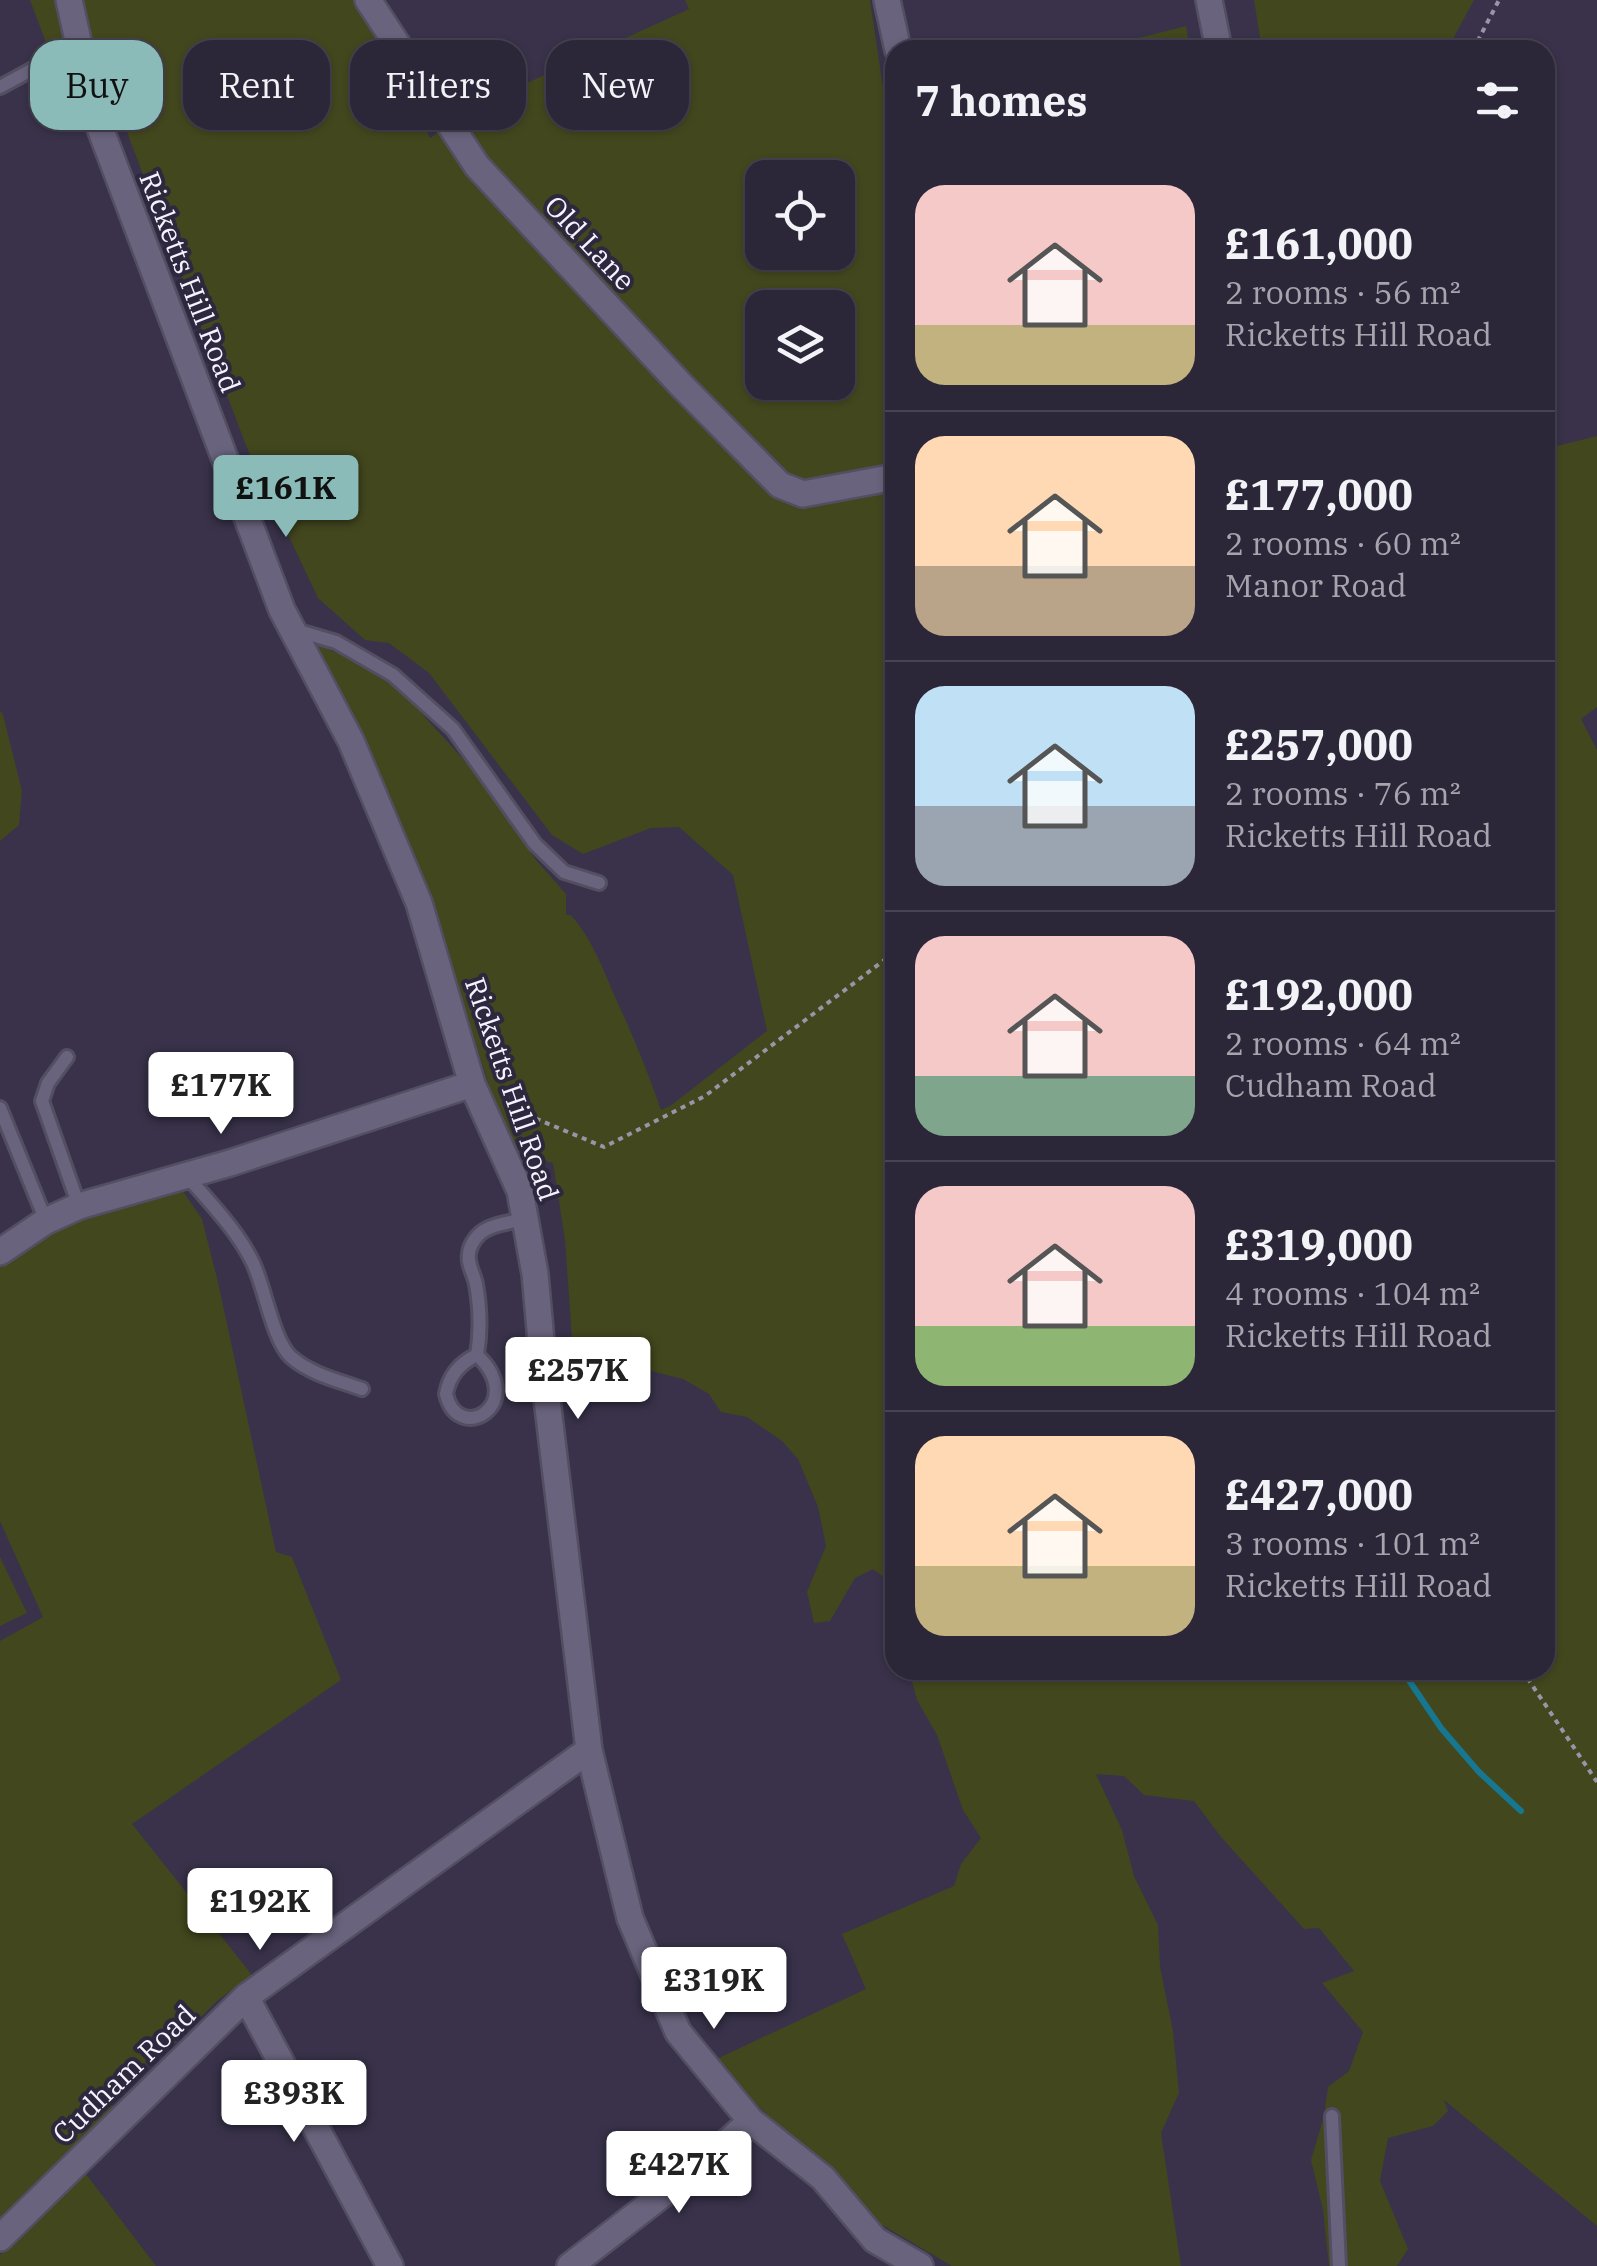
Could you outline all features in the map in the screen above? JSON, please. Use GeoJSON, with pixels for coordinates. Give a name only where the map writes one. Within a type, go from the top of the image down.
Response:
{"type":"FeatureCollection","features":[{"type":"Feature","properties":{"kind":"street","name":"Ricketts Hill Road"},"geometry":{"type":"LineString","coordinates":[[69,0],[78,40]]}},
{"type":"Feature","properties":{"kind":"street","name":"Old Lane"},"geometry":{"type":"LineString","coordinates":[[368,0],[477,166],[780,485],[803,494],[885,479]]}},
{"type":"Feature","properties":{"kind":"street"},"geometry":{"type":"LineString","coordinates":[[887,0],[896,40]]}},
{"type":"Feature","properties":{"kind":"street"},"geometry":{"type":"LineString","coordinates":[[1209,0],[1217,40]]}},
{"type":"Feature","properties":{"kind":"street","name":"Ricketts Hill Road"},"geometry":{"type":"LineString","coordinates":[[100,130],[282,610],[351,741],[420,903],[472,1084],[520,1191],[535,1274],[589,1750],[630,1918],[678,2032],[751,2120],[823,2178],[875,2240],[920,2266]]}},
{"type":"Feature","properties":{"kind":"street"},"geometry":{"type":"LineString","coordinates":[[0,1252],[46,1220],[78,1206],[230,1163],[472,1084]]}},
{"type":"Feature","properties":{"kind":"street","name":"Cudham Road"},"geometry":{"type":"LineString","coordinates":[[0,2238],[246,1997],[589,1750]]}},
{"type":"Feature","properties":{"kind":"street"},"geometry":{"type":"LineString","coordinates":[[246,1997],[390,2266]]}},
{"type":"Feature","properties":{"kind":"street"},"geometry":{"type":"LineString","coordinates":[[570,2266],[712,2156],[751,2120]]}},
{"type":"Feature","properties":{"kind":"lane"},"geometry":{"type":"LineString","coordinates":[[0,87],[30,71]]}},
{"type":"Feature","properties":{"kind":"lane"},"geometry":{"type":"LineString","coordinates":[[293,630],[336,642],[394,675],[453,729],[535,844],[564,872],[599,882]]}},
{"type":"Feature","properties":{"kind":"lane"},"geometry":{"type":"LineString","coordinates":[[68,1056],[48,1083],[42,1102],[78,1206]]}},
{"type":"Feature","properties":{"kind":"lane"},"geometry":{"type":"LineString","coordinates":[[0,1108],[46,1220]]}},
{"type":"Feature","properties":{"kind":"lane"},"geometry":{"type":"LineString","coordinates":[[186,1174],[253,1262],[281,1344],[292,1358],[362,1389]]}},
{"type":"Feature","properties":{"kind":"lane"},"geometry":{"type":"LineString","coordinates":[[477,1355],[456,1370],[446,1389],[450,1406],[466,1418],[484,1414],[493,1404],[497,1390],[492,1372],[477,1355],[480,1318],[468,1262],[470,1250],[479,1234],[488,1228],[525,1219]]}},
{"type":"Feature","properties":{"kind":"lane"},"geometry":{"type":"LineString","coordinates":[[1332,2116],[1340,2266]]}},
{"type":"Feature","properties":{"kind":"path"},"geometry":{"type":"LineString","coordinates":[[1478,40],[1499,0]]}},
{"type":"Feature","properties":{"kind":"path"},"geometry":{"type":"LineString","coordinates":[[485,1118],[507,1107],[604,1147],[705,1096],[885,960]]}},
{"type":"Feature","properties":{"kind":"path"},"geometry":{"type":"LineString","coordinates":[[1529,1680],[1597,1782]]}},
{"type":"Feature","properties":{"kind":"green space"},"geometry":{"type":"Polygon","coordinates":[[[30,0],[358,0],[381,40],[350,40],[350,130],[426,130],[430,138],[441,130],[526,130],[526,83],[546,74],[546,130],[689,130],[689,40],[621,40],[689,9],[685,0],[870,0],[885,101],[885,1578],[873,1569],[855,1578],[830,1621],[814,1623],[807,1592],[826,1546],[818,1507],[798,1459],[782,1441],[747,1417],[721,1412],[709,1394],[683,1379],[573,1352],[565,1240],[553,1163],[521,1154],[504,1133],[442,937],[395,812],[317,645],[358,661],[405,695],[473,770],[536,860],[566,894],[566,915],[578,924],[596,955],[661,1110],[767,1031],[733,875],[679,827],[651,828],[583,854],[552,835],[429,673],[389,643],[365,640],[318,598],[247,448],[126,130],[163,130],[163,40],[45,40],[30,0]]]}},
{"type":"Feature","properties":{"kind":"green space"},"geometry":{"type":"Polygon","coordinates":[[[1254,0],[1474,0],[1452,40],[1260,40],[1254,0]]]}},
{"type":"Feature","properties":{"kind":"green space"},"geometry":{"type":"Polygon","coordinates":[[[1186,26],[1188,40],[1131,40],[1186,26]]]}},
{"type":"Feature","properties":{"kind":"green space"},"geometry":{"type":"Polygon","coordinates":[[[1597,436],[1597,707],[1581,719],[1597,750],[1597,2226],[1444,2100],[1448,2111],[1433,2126],[1388,2138],[1380,2181],[1408,2249],[1397,2266],[1329,2266],[1323,2210],[1311,2160],[1328,2087],[1349,2071],[1363,2032],[1322,1983],[1354,1971],[1319,1928],[1304,1929],[1194,1801],[1144,1795],[1124,1776],[1096,1774],[1122,1830],[1134,1876],[1158,1925],[1160,1967],[1173,2031],[1179,2093],[1161,2133],[1181,2266],[952,2266],[877,2222],[712,2061],[866,1989],[842,1934],[954,1886],[961,1864],[981,1838],[963,1810],[937,1735],[917,1700],[912,1680],[1555,1680],[1555,446],[1597,436]]]}},
{"type":"Feature","properties":{"kind":"green space"},"geometry":{"type":"Polygon","coordinates":[[[0,710],[22,791],[19,825],[0,841],[0,710]]]}},
{"type":"Feature","properties":{"kind":"green space"},"geometry":{"type":"Polygon","coordinates":[[[180,1187],[202,1219],[276,1552],[292,1557],[341,1680],[132,1824],[252,1975],[107,2099],[115,2108],[0,2220],[0,1641],[43,1617],[0,1521],[0,1267],[60,1226],[180,1187]]]}},
{"type":"Feature","properties":{"kind":"green space"},"geometry":{"type":"Polygon","coordinates":[[[0,1557],[27,1613],[0,1626],[0,1557]]]}},
{"type":"Feature","properties":{"kind":"green space"},"geometry":{"type":"Polygon","coordinates":[[[86,2174],[156,2266],[0,2266],[0,2255],[86,2174]]]}},
{"type":"Feature","properties":{"kind":"waterway"},"geometry":{"type":"LineString","coordinates":[[1409,1680],[1441,1728],[1479,1772],[1521,1811]]}}]}
